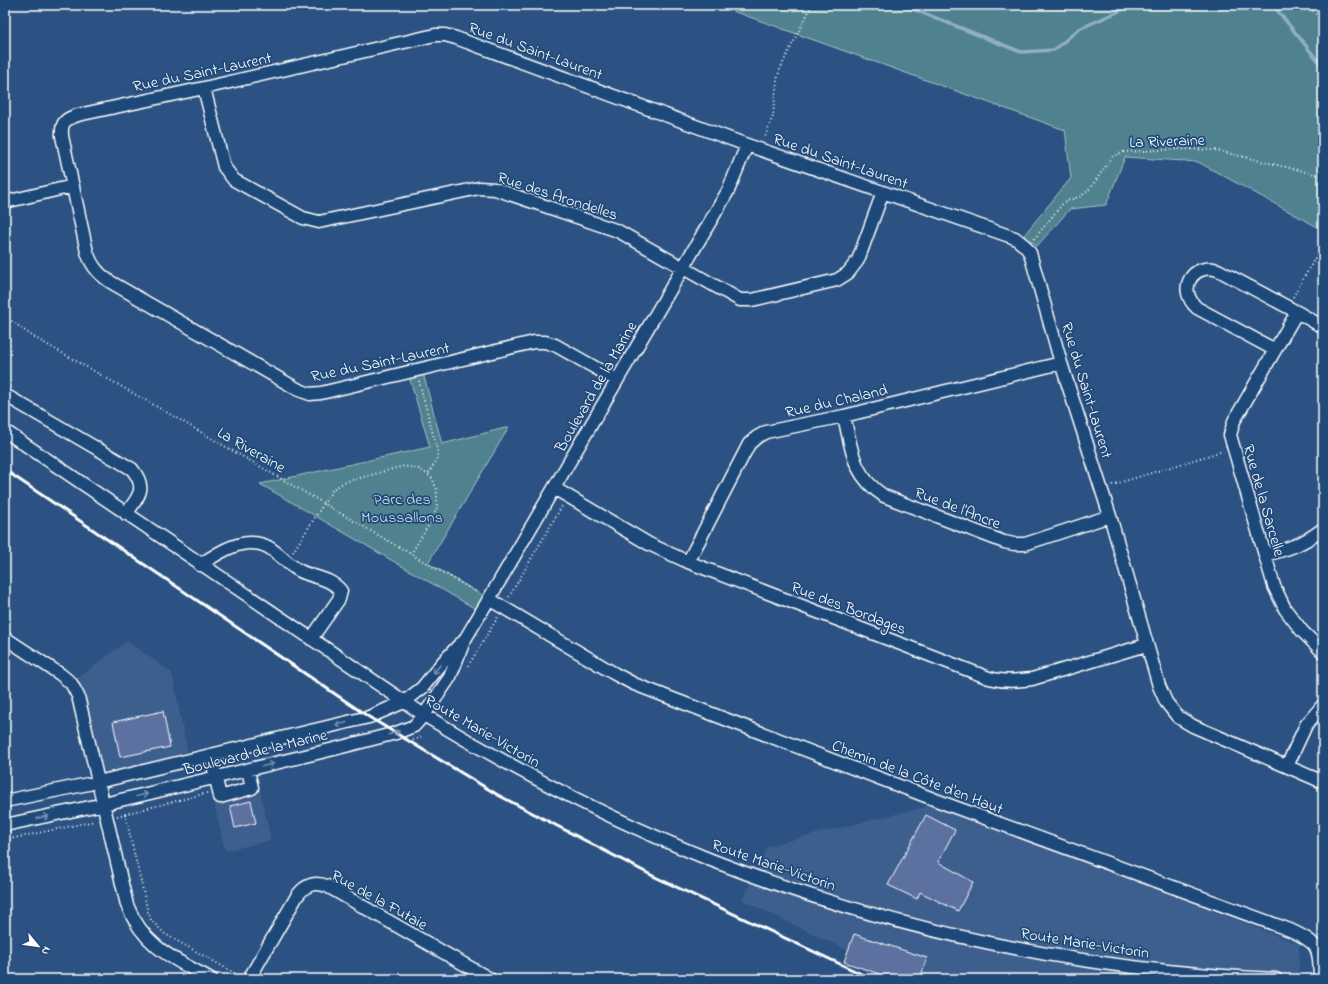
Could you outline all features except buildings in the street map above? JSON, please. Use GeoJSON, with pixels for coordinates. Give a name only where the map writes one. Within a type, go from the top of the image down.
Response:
{"type":"FeatureCollection","features":[{"type":"Feature","properties":{"kind":"street","name":"Rue du Saint-Laurent"},"geometry":{"type":"LineString","coordinates":[[617,380],[555,345],[545,342],[534,342],[321,393],[310,394],[299,390],[114,284],[98,272],[89,260],[87,252],[62,136],[61,129],[63,122],[70,117],[78,115],[204,88],[435,35],[445,35],[747,145],[1015,238],[1026,246],[1030,253],[1062,364],[1110,516],[1146,645],[1159,686],[1166,702],[1178,716],[1193,726],[1323,782]]}},
{"type":"Feature","properties":{"kind":"street","name":"Rue des Arondelles"},"geometry":{"type":"LineString","coordinates":[[204,88],[224,167],[234,180],[303,218],[319,222],[479,188],[495,189],[618,231],[735,299],[746,301],[837,280],[848,273],[858,260],[883,192]]}},
{"type":"Feature","properties":{"kind":"street","name":"Boulevard de la Marine"},"geometry":{"type":"LineString","coordinates":[[5,825],[104,804],[248,770],[396,734],[414,726],[424,715],[450,677],[464,641],[728,191],[747,145]]}},
{"type":"Feature","properties":{"kind":"street"},"geometry":{"type":"LineString","coordinates":[[5,202],[73,186]]}},
{"type":"Feature","properties":{"kind":"street"},"geometry":{"type":"LineString","coordinates":[[1275,350],[1197,308],[1188,297],[1188,283],[1192,276],[1204,268],[1211,267],[1323,327]]}},
{"type":"Feature","properties":{"kind":"street","name":"Rue de la Sarcelle"},"geometry":{"type":"LineString","coordinates":[[1292,310],[1275,350],[1234,421],[1230,435],[1274,586],[1285,609],[1302,631],[1323,652]]}},
{"type":"Feature","properties":{"kind":"street","name":"Rue du Chaland"},"geometry":{"type":"LineString","coordinates":[[688,562],[749,444],[756,437],[766,432],[844,416],[1062,364]]}},
{"type":"Feature","properties":{"kind":"street"},"geometry":{"type":"LineString","coordinates":[[5,395],[132,469],[141,484],[140,494],[126,514]]}},
{"type":"Feature","properties":{"kind":"street","name":"Rue de l'Ancre"},"geometry":{"type":"LineString","coordinates":[[844,416],[856,464],[862,477],[872,488],[884,496],[1004,542],[1025,544],[1110,516]]}},
{"type":"Feature","properties":{"kind":"street","name":"Route Marie-Victorin"},"geometry":{"type":"LineString","coordinates":[[5,431],[424,715],[470,743],[533,777],[638,829],[726,866],[779,885],[825,900],[944,933],[1056,956],[1103,963],[1166,971],[1276,979]]}},
{"type":"Feature","properties":{"kind":"street","name":"Rue des Bordages"},"geometry":{"type":"LineString","coordinates":[[554,488],[649,544],[688,562],[981,676],[1000,681],[1015,682],[1032,679],[1146,645]]}},
{"type":"Feature","properties":{"kind":"street"},"geometry":{"type":"LineString","coordinates":[[1265,555],[1289,549],[1309,539],[1323,529]]}},
{"type":"Feature","properties":{"kind":"street"},"geometry":{"type":"LineString","coordinates":[[200,564],[219,552],[245,543],[256,542],[268,547],[293,567],[336,585],[341,592],[339,599],[311,639]]}},
{"type":"Feature","properties":{"kind":"street","name":"Chemin de la Côte d'en Haut"},"geometry":{"type":"LineString","coordinates":[[489,599],[614,674],[634,684],[964,811],[1290,930],[1312,942],[1318,950],[1320,979]]}},
{"type":"Feature","properties":{"kind":"street"},"geometry":{"type":"LineString","coordinates":[[5,638],[60,674],[71,683],[78,696],[127,905],[136,924],[149,941],[160,950],[211,979]]}},
{"type":"Feature","properties":{"kind":"street","name":"Boulevard de la Marine"},"geometry":{"type":"LineString","coordinates":[[5,802],[98,782],[369,717],[404,702],[422,688],[443,662],[464,641]]}},
{"type":"Feature","properties":{"kind":"street"},"geometry":{"type":"LineString","coordinates":[[1287,766],[1306,725],[1323,705]]}},
{"type":"Feature","properties":{"kind":"street"},"geometry":{"type":"LineString","coordinates":[[211,755],[220,796],[252,788],[248,770]]}},
{"type":"Feature","properties":{"kind":"street","name":"Rue de la Futaie"},"geometry":{"type":"LineString","coordinates":[[245,978],[297,896],[305,886],[316,883],[327,886],[490,979]]}},
{"type":"Feature","properties":{"kind":"path"},"geometry":{"type":"LineString","coordinates":[[747,145],[765,140],[773,116],[777,80],[780,70],[812,5]]}},
{"type":"Feature","properties":{"kind":"path"},"geometry":{"type":"LineString","coordinates":[[1308,5],[1323,20]]}},
{"type":"Feature","properties":{"kind":"path","name":"La Riveraine"},"geometry":{"type":"LineString","coordinates":[[1026,246],[1037,236],[1064,202],[1080,196],[1088,191],[1113,156],[1124,152],[1180,149],[1215,150],[1323,176]]}},
{"type":"Feature","properties":{"kind":"path"},"geometry":{"type":"LineString","coordinates":[[1292,310],[1323,244]]}},
{"type":"Feature","properties":{"kind":"path","name":"La Riveraine"},"geometry":{"type":"LineString","coordinates":[[5,316],[32,336],[489,599]]}},
{"type":"Feature","properties":{"kind":"path"},"geometry":{"type":"LineString","coordinates":[[416,370],[438,453],[436,461],[428,475]]}},
{"type":"Feature","properties":{"kind":"path"},"geometry":{"type":"LineString","coordinates":[[1101,488],[1233,448]]}},
{"type":"Feature","properties":{"kind":"path"},"geometry":{"type":"LineString","coordinates":[[287,562],[333,489],[345,482],[404,466],[419,469],[428,475],[432,478],[436,490],[437,508],[411,554]]}},
{"type":"Feature","properties":{"kind":"path"},"geometry":{"type":"LineString","coordinates":[[503,608],[567,496]]}},
{"type":"Feature","properties":{"kind":"path"},"geometry":{"type":"LineString","coordinates":[[125,814],[151,920],[165,934],[245,978]]}},
{"type":"Feature","properties":{"kind":"shaded area"},"geometry":{"type":"Polygon","coordinates":[[[127,641],[172,673],[189,760],[98,782],[71,683],[127,641]]]}},
{"type":"Feature","properties":{"kind":"shaded area"},"geometry":{"type":"Polygon","coordinates":[[[258,782],[271,840],[225,851],[212,794],[258,782]]]}},
{"type":"Feature","properties":{"kind":"shaded area"},"geometry":{"type":"Polygon","coordinates":[[[936,804],[1299,944],[1299,979],[908,979],[742,900],[760,864],[767,846],[936,804]]]}},
{"type":"Feature","properties":{"kind":"green space"},"geometry":{"type":"Polygon","coordinates":[[[716,5],[1323,5],[1323,230],[1198,162],[1125,157],[1106,205],[1070,209],[1037,246],[1024,235],[1071,178],[1065,130],[716,5]]]}},
{"type":"Feature","properties":{"kind":"green space","name":"Parc des Moussallons"},"geometry":{"type":"Polygon","coordinates":[[[422,369],[442,444],[509,427],[428,563],[489,599],[481,612],[260,484],[430,447],[408,373],[422,369]]]}},
{"type":"Feature","properties":{"kind":"waterway"},"geometry":{"type":"LineString","coordinates":[[903,5],[1021,52],[1054,50],[1079,29],[1133,5]]}},
{"type":"Feature","properties":{"kind":"waterway"},"geometry":{"type":"LineString","coordinates":[[1273,5],[1323,67]]}},
{"type":"Feature","properties":{"kind":"railway"},"geometry":{"type":"LineString","coordinates":[[5,470],[369,717],[498,795],[653,876],[872,979]]}}]}
